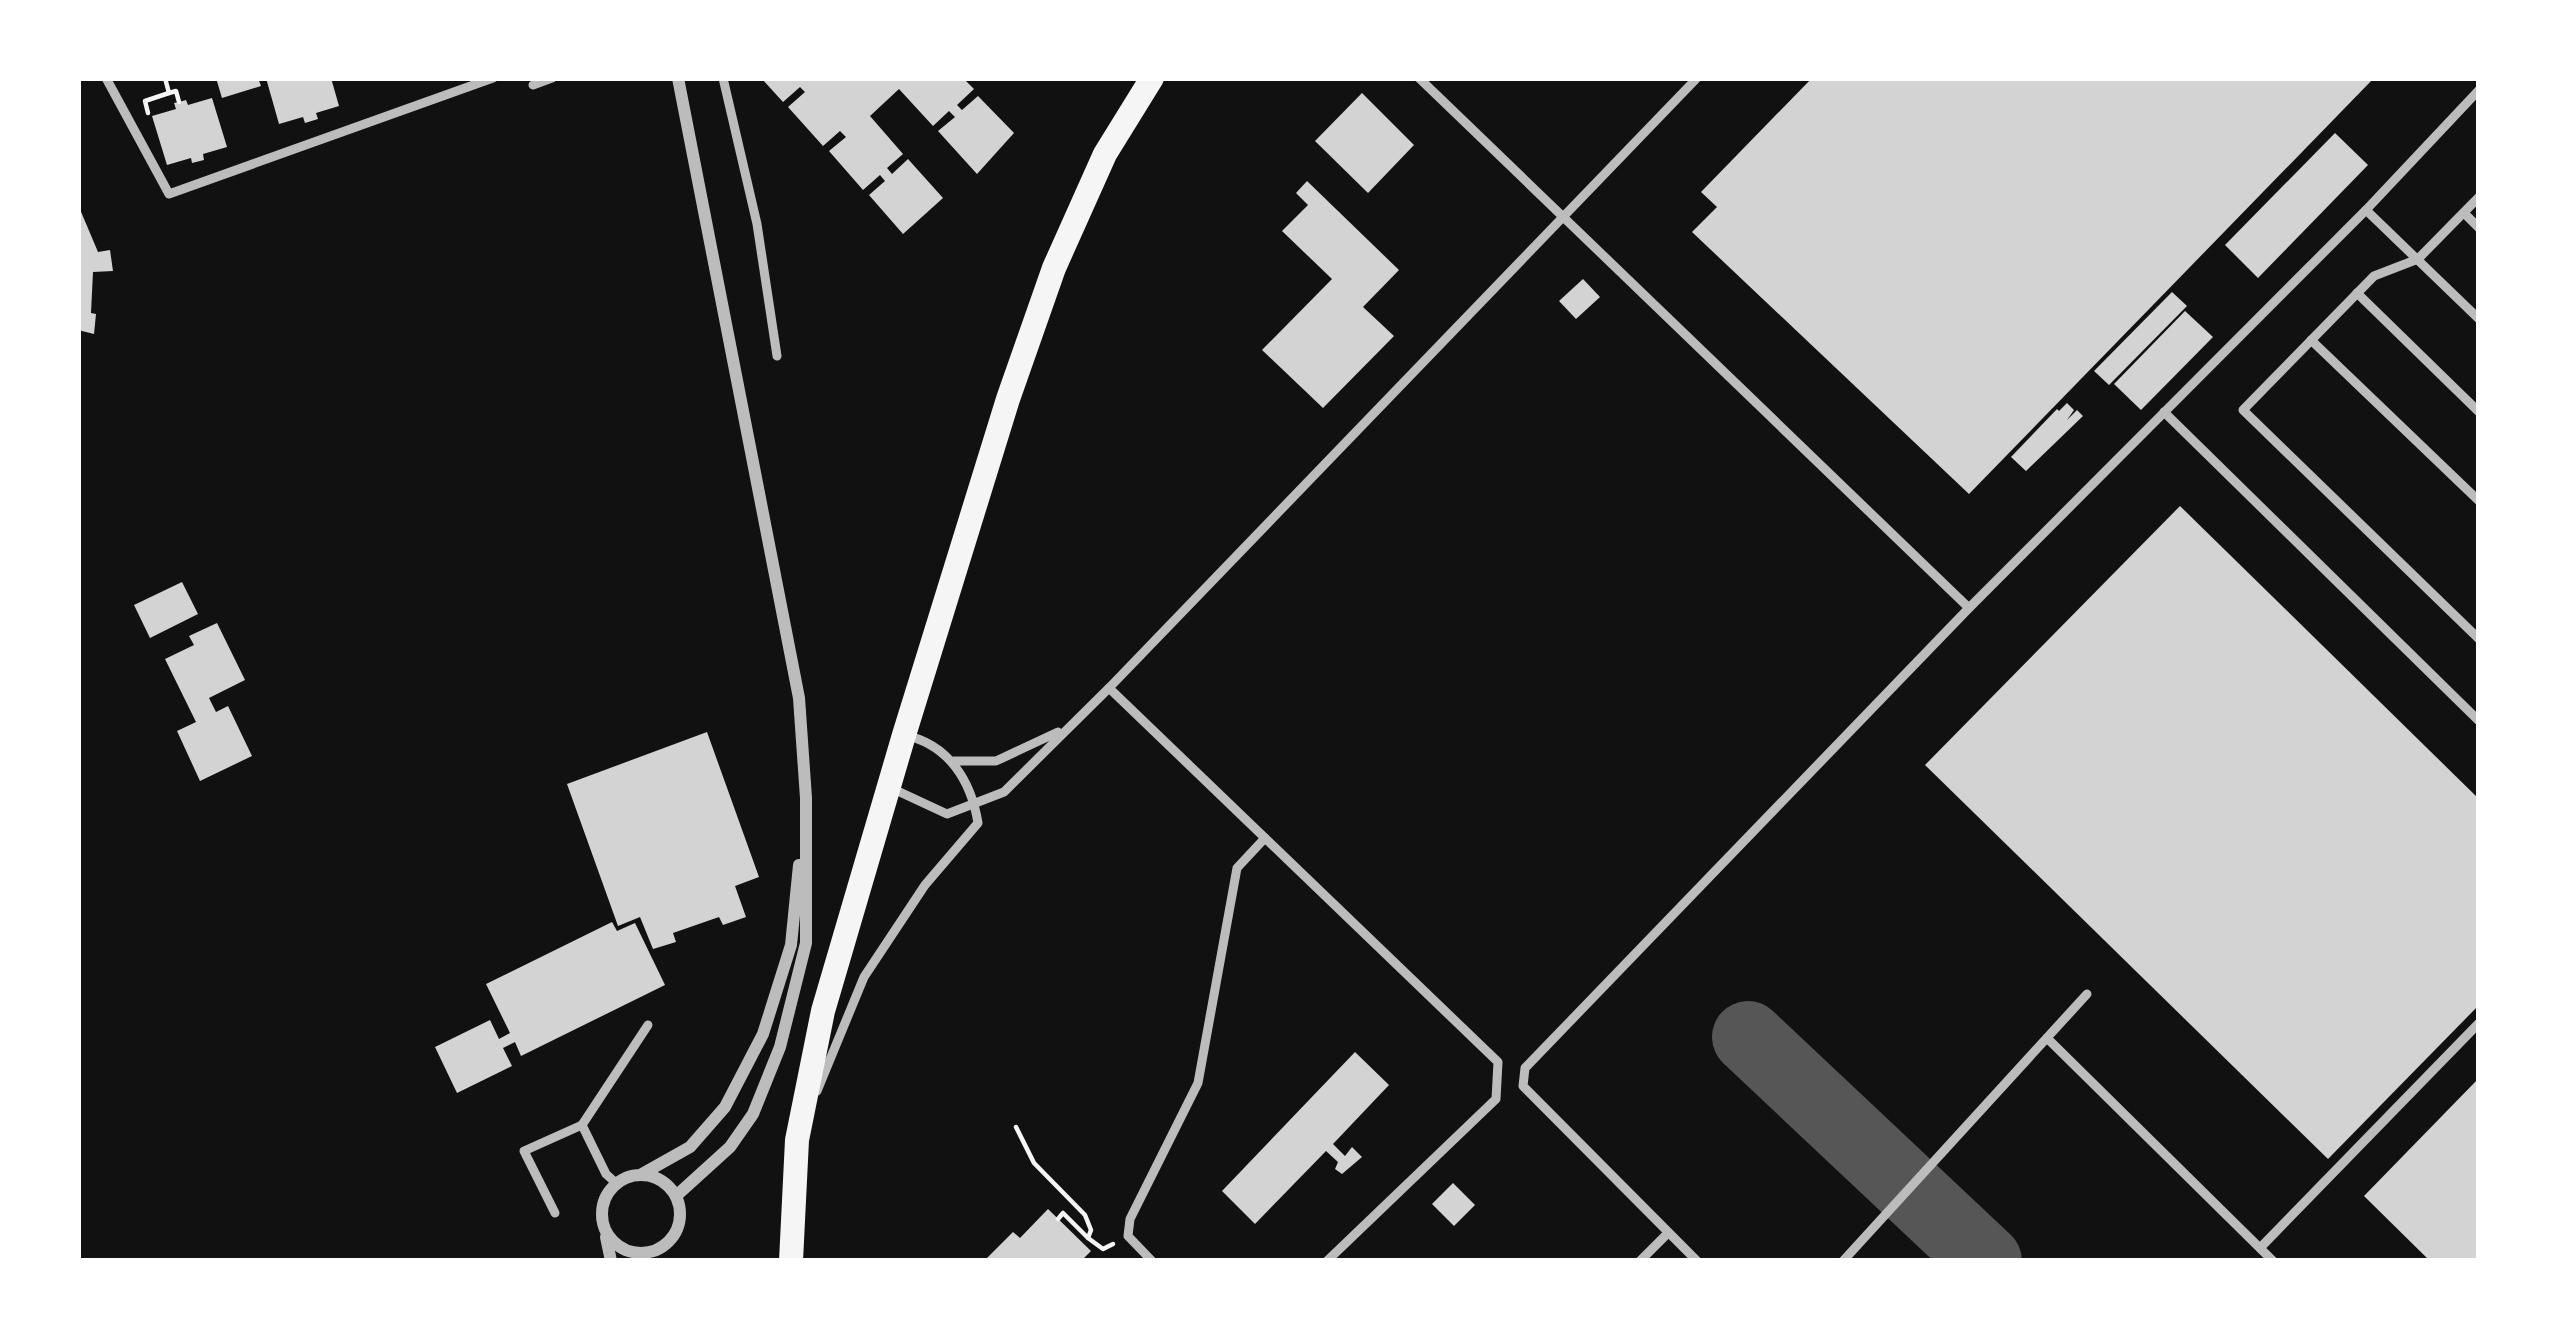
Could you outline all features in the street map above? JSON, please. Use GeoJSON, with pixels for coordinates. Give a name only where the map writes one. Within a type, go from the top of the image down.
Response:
{"type":"FeatureCollection","features":[{"type":"Feature","properties":{"kind":"main road"},"geometry":{"type":"LineString","coordinates":[[791,1261],[796,1140],[823,1011],[904,735],[1008,399],[1054,268],[1105,154],[1152,78]]}},
{"type":"Feature","properties":{"kind":"street"},"geometry":{"type":"LineString","coordinates":[[676,1196],[730,1147],[753,1114],[780,1047],[806,943],[806,798],[799,698],[679,78]]}},
{"type":"Feature","properties":{"kind":"street"},"geometry":{"type":"LineString","coordinates":[[611,1261],[602,1203],[616,1183],[691,1148],[725,1107],[763,1034],[791,945],[806,798]]}},
{"type":"Feature","properties":{"kind":"street"},"geometry":{"type":"LineString","coordinates":[[642,1174],[659,1179],[676,1196],[679,1223],[651,1261]]}},
{"type":"Feature","properties":{"kind":"street"},"geometry":{"type":"LineString","coordinates":[[605,1230],[617,1246],[633,1253],[662,1247]]}},
{"type":"Feature","properties":{"kind":"lane"},"geometry":{"type":"LineString","coordinates":[[106,78],[169,194],[493,78]]}},
{"type":"Feature","properties":{"kind":"lane"},"geometry":{"type":"LineString","coordinates":[[533,85],[552,78]]}},
{"type":"Feature","properties":{"kind":"lane"},"geometry":{"type":"LineString","coordinates":[[723,78],[757,224],[777,356]]}},
{"type":"Feature","properties":{"kind":"lane"},"geometry":{"type":"LineString","coordinates":[[1419,78],[1969,608]]}},
{"type":"Feature","properties":{"kind":"lane"},"geometry":{"type":"LineString","coordinates":[[889,788],[947,814],[1004,791],[1697,78]]}},
{"type":"Feature","properties":{"kind":"lane"},"geometry":{"type":"LineString","coordinates":[[1697,1261],[1523,1086],[1525,1068],[2479,90]]}},
{"type":"Feature","properties":{"kind":"lane"},"geometry":{"type":"LineString","coordinates":[[2479,197],[2418,259],[2374,277],[2242,410],[2479,639]]}},
{"type":"Feature","properties":{"kind":"lane"},"geometry":{"type":"LineString","coordinates":[[2366,210],[2479,320]]}},
{"type":"Feature","properties":{"kind":"lane"},"geometry":{"type":"LineString","coordinates":[[2464,213],[2479,228]]}},
{"type":"Feature","properties":{"kind":"lane"},"geometry":{"type":"LineString","coordinates":[[2357,293],[2479,412]]}},
{"type":"Feature","properties":{"kind":"lane"},"geometry":{"type":"LineString","coordinates":[[2311,340],[2479,501]]}},
{"type":"Feature","properties":{"kind":"lane"},"geometry":{"type":"LineString","coordinates":[[2164,412],[2479,722]]}},
{"type":"Feature","properties":{"kind":"lane"},"geometry":{"type":"LineString","coordinates":[[1109,688],[1498,1062],[1496,1099],[1327,1261]]}},
{"type":"Feature","properties":{"kind":"lane"},"geometry":{"type":"LineString","coordinates":[[954,761],[996,761],[1068,727]]}},
{"type":"Feature","properties":{"kind":"lane"},"geometry":{"type":"LineString","coordinates":[[796,1140],[864,977],[925,885],[978,823],[975,804],[954,761],[922,739],[904,735]]}},
{"type":"Feature","properties":{"kind":"lane"},"geometry":{"type":"LineString","coordinates":[[1153,1261],[1128,1236],[1130,1219],[1198,1083],[1237,868],[1265,838]]}},
{"type":"Feature","properties":{"kind":"lane"},"geometry":{"type":"LineString","coordinates":[[1843,1261],[2087,994]]}},
{"type":"Feature","properties":{"kind":"lane"},"geometry":{"type":"LineString","coordinates":[[2260,1248],[2479,1023]]}},
{"type":"Feature","properties":{"kind":"lane"},"geometry":{"type":"LineString","coordinates":[[556,1213],[524,1151],[582,1125],[648,1024]]}},
{"type":"Feature","properties":{"kind":"lane"},"geometry":{"type":"LineString","coordinates":[[2047,1038],[2273,1261]]}},
{"type":"Feature","properties":{"kind":"lane"},"geometry":{"type":"LineString","coordinates":[[582,1125],[606,1174],[616,1183]]}},
{"type":"Feature","properties":{"kind":"lane"},"geometry":{"type":"LineString","coordinates":[[1640,1261],[1668,1233]]}},
{"type":"Feature","properties":{"kind":"path"},"geometry":{"type":"LineString","coordinates":[[165,78],[170,93]]}},
{"type":"Feature","properties":{"kind":"path"},"geometry":{"type":"LineString","coordinates":[[130,123],[149,116],[145,101],[176,91],[179,101]]}},
{"type":"Feature","properties":{"kind":"path"},"geometry":{"type":"LineString","coordinates":[[1016,1127],[1034,1163],[1085,1215],[1091,1230],[1088,1238]]}},
{"type":"Feature","properties":{"kind":"path"},"geometry":{"type":"LineString","coordinates":[[1058,1219],[1064,1213],[1102,1250],[1128,1236]]}},
{"type":"Feature","properties":{"kind":"building"},"geometry":{"type":"Polygon","coordinates":[[[216,78],[258,78],[261,86],[222,98],[216,78]]]}},
{"type":"Feature","properties":{"kind":"building"},"geometry":{"type":"Polygon","coordinates":[[[266,78],[331,78],[339,106],[316,113],[318,119],[305,123],[303,117],[279,124],[266,78]]]}},
{"type":"Feature","properties":{"kind":"building"},"geometry":{"type":"Polygon","coordinates":[[[761,78],[963,78],[974,89],[957,105],[962,110],[978,96],[1014,133],[977,174],[938,131],[955,117],[949,111],[933,126],[899,89],[870,116],[903,154],[887,168],[892,174],[908,159],[943,198],[903,234],[869,195],[885,181],[880,175],[863,190],[829,151],[846,137],[840,131],[823,146],[788,107],[805,92],[800,87],[783,102],[761,78]]]}},
{"type":"Feature","properties":{"kind":"building"},"geometry":{"type":"Polygon","coordinates":[[[1812,78],[2374,78],[1969,494],[1692,232],[1717,207],[1701,192],[1812,78]]]}},
{"type":"Feature","properties":{"kind":"building"},"geometry":{"type":"Polygon","coordinates":[[[1362,93],[1414,145],[1368,193],[1315,141],[1362,93]]]}},
{"type":"Feature","properties":{"kind":"building"},"geometry":{"type":"Polygon","coordinates":[[[212,98],[227,147],[203,154],[204,160],[192,163],[191,158],[167,165],[152,116],[176,109],[174,103],[186,100],[188,105],[212,98]]]}},
{"type":"Feature","properties":{"kind":"building"},"geometry":{"type":"Polygon","coordinates":[[[2335,133],[2368,165],[2258,278],[2225,245],[2335,133]]]}},
{"type":"Feature","properties":{"kind":"building"},"geometry":{"type":"Polygon","coordinates":[[[1307,181],[1399,270],[1363,307],[1394,336],[1323,408],[1262,350],[1332,279],[1282,231],[1308,205],[1296,193],[1307,181]]]}},
{"type":"Feature","properties":{"kind":"building"},"geometry":{"type":"Polygon","coordinates":[[[79,207],[98,252],[110,250],[113,271],[93,272],[94,334],[78,330],[79,207]]]}},
{"type":"Feature","properties":{"kind":"building"},"geometry":{"type":"Polygon","coordinates":[[[1583,279],[1600,297],[1576,319],[1559,301],[1583,279]]]}},
{"type":"Feature","properties":{"kind":"building"},"geometry":{"type":"Polygon","coordinates":[[[2172,292],[2187,306],[2109,385],[2094,371],[2172,292]]]}},
{"type":"Feature","properties":{"kind":"building"},"geometry":{"type":"Polygon","coordinates":[[[2185,311],[2213,337],[2141,410],[2114,384],[2185,311]]]}},
{"type":"Feature","properties":{"kind":"building"},"geometry":{"type":"Polygon","coordinates":[[[2067,403],[2074,410],[2067,420],[2077,410],[2083,416],[2026,471],[2011,457],[2067,403]]]}},
{"type":"Feature","properties":{"kind":"building"},"geometry":{"type":"Polygon","coordinates":[[[2180,506],[2479,799],[2479,1005],[2328,1159],[1925,765],[2180,506]]]}},
{"type":"Feature","properties":{"kind":"building"},"geometry":{"type":"Polygon","coordinates":[[[182,582],[198,614],[150,638],[134,605],[182,582]]]}},
{"type":"Feature","properties":{"kind":"building"},"geometry":{"type":"Polygon","coordinates":[[[217,623],[245,680],[209,698],[216,712],[228,706],[252,756],[200,781],[177,731],[196,722],[165,659],[194,645],[189,636],[217,623]]]}},
{"type":"Feature","properties":{"kind":"building"},"geometry":{"type":"Polygon","coordinates":[[[707,732],[759,877],[735,886],[746,917],[723,925],[719,917],[673,933],[676,942],[653,949],[640,917],[618,926],[567,784],[707,732]]]}},
{"type":"Feature","properties":{"kind":"building"},"geometry":{"type":"Polygon","coordinates":[[[612,922],[617,931],[635,923],[665,985],[521,1056],[515,1042],[503,1048],[512,1066],[457,1093],[435,1047],[490,1020],[499,1039],[510,1033],[486,984],[612,922]]]}},
{"type":"Feature","properties":{"kind":"building"},"geometry":{"type":"Polygon","coordinates":[[[1355,1052],[1389,1085],[1333,1144],[1345,1156],[1352,1147],[1362,1157],[1342,1174],[1326,1151],[1255,1224],[1222,1191],[1355,1052]]]}},
{"type":"Feature","properties":{"kind":"building"},"geometry":{"type":"Polygon","coordinates":[[[2479,1078],[2479,1261],[2430,1261],[2364,1196],[2479,1078]]]}},
{"type":"Feature","properties":{"kind":"building"},"geometry":{"type":"Polygon","coordinates":[[[1453,1183],[1475,1205],[1454,1226],[1432,1204],[1453,1183]]]}},
{"type":"Feature","properties":{"kind":"building"},"geometry":{"type":"Polygon","coordinates":[[[1048,1209],[1091,1251],[1081,1261],[984,1261],[1013,1232],[1020,1238],[1048,1209]]]}},
{"type":"Feature","properties":{"kind":"taxiway"},"geometry":{"type":"LineString","coordinates":[[1748,1037],[1986,1261]]}}]}
